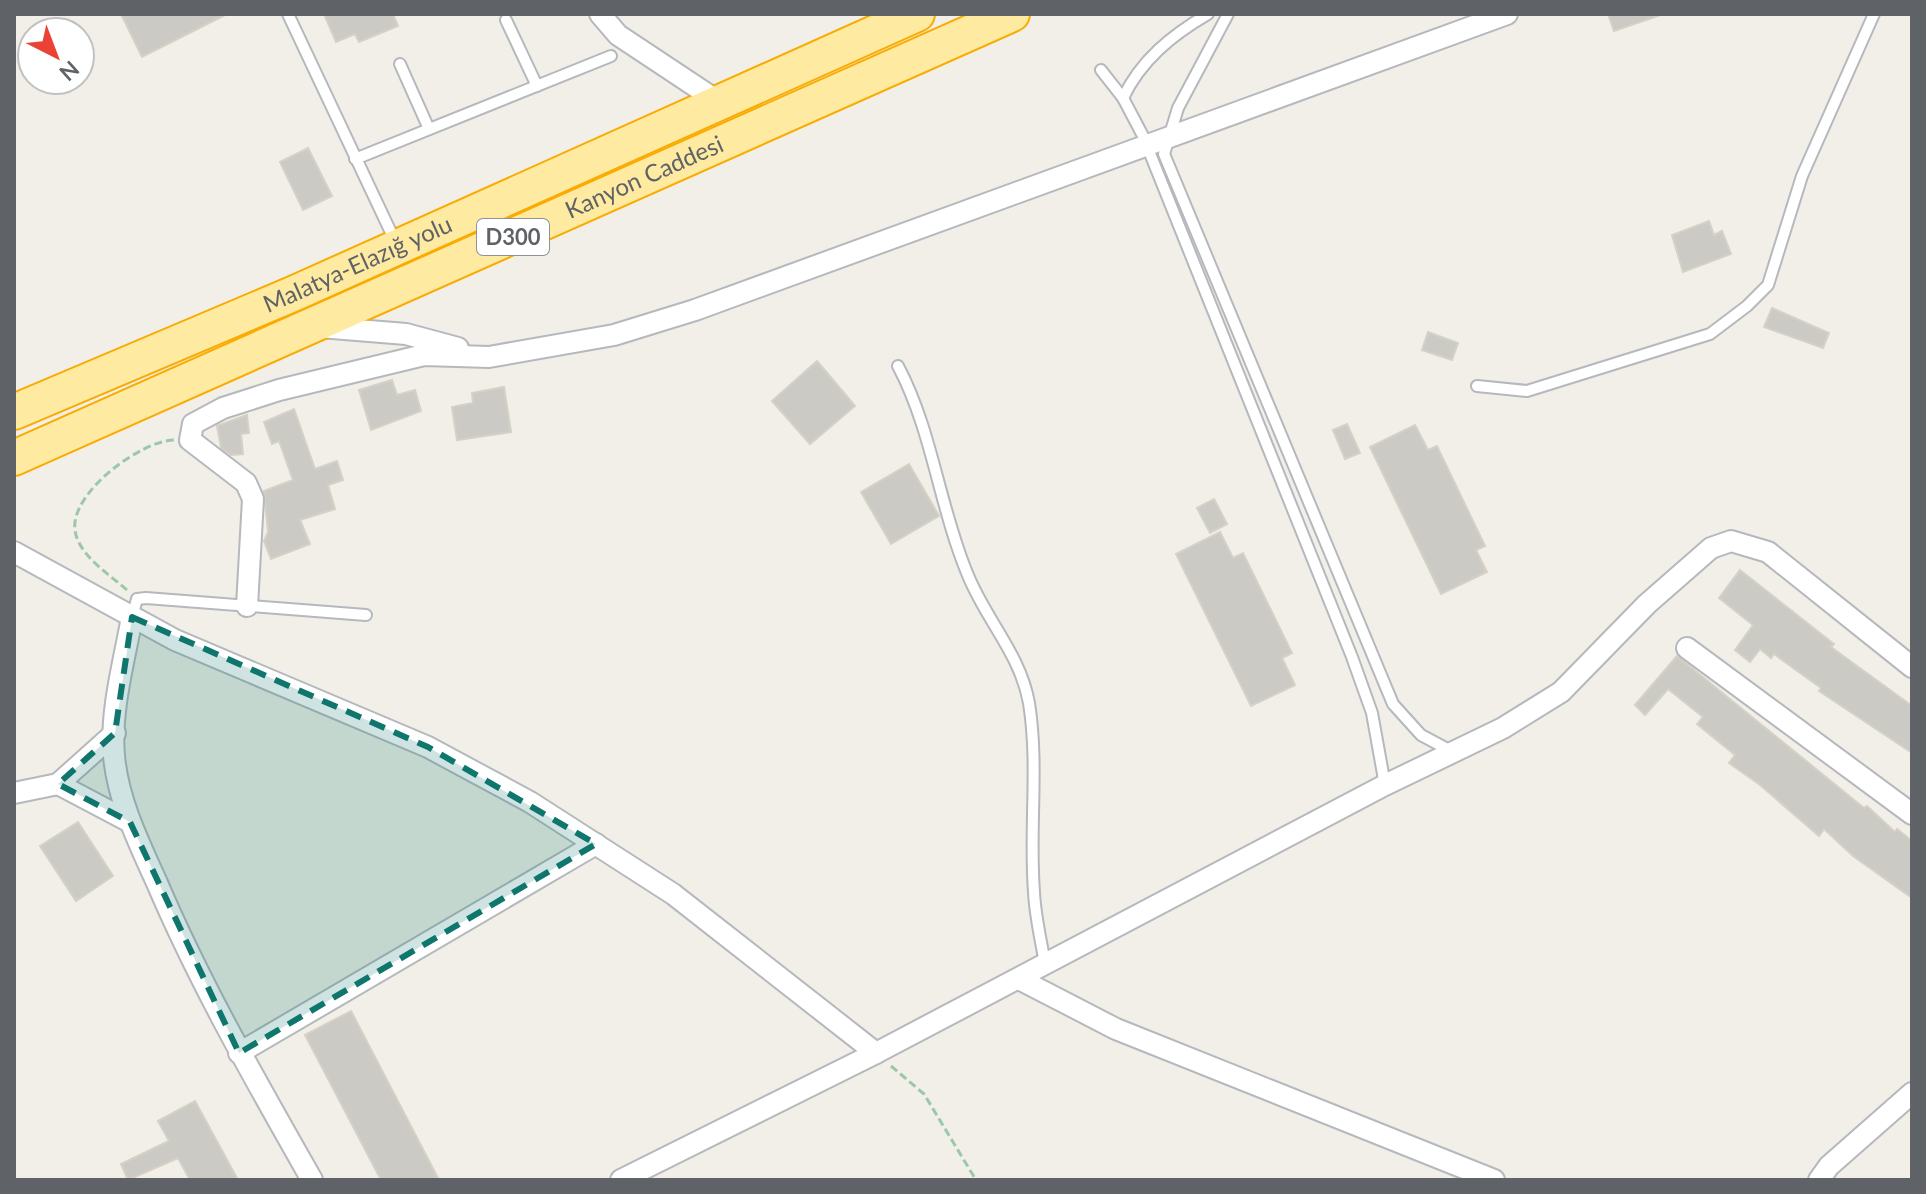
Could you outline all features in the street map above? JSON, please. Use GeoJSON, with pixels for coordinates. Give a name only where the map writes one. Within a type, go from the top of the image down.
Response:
{"type":"FeatureCollection","features":[{"type":"Feature","properties":{"kind":"highway","name":"Malatya-Elazığ yolu"},"geometry":{"type":"LineString","coordinates":[[14,412],[397,247],[917,14]]}},
{"type":"Feature","properties":{"kind":"highway","name":"Kanyon Caddesi"},"geometry":{"type":"LineString","coordinates":[[14,458],[1012,14]]}},
{"type":"Feature","properties":{"kind":"street"},"geometry":{"type":"LineString","coordinates":[[600,14],[618,35],[719,102]]}},
{"type":"Feature","properties":{"kind":"street"},"geometry":{"type":"LineString","coordinates":[[247,606],[253,499],[246,483],[190,440],[193,424],[223,408],[279,390],[424,355],[489,357],[614,335],[695,310],[1507,14]]}},
{"type":"Feature","properties":{"kind":"street"},"geometry":{"type":"LineString","coordinates":[[314,326],[406,334],[489,357]]}},
{"type":"Feature","properties":{"kind":"street"},"geometry":{"type":"LineString","coordinates":[[621,1180],[876,1053],[1385,785],[1503,728],[1561,692],[1647,604],[1711,548],[1731,541],[1768,552],[1912,667]]}},
{"type":"Feature","properties":{"kind":"street"},"geometry":{"type":"LineString","coordinates":[[14,552],[134,608],[263,680],[428,747],[530,802],[673,894],[876,1053]]}},
{"type":"Feature","properties":{"kind":"street"},"geometry":{"type":"LineString","coordinates":[[134,608],[114,756],[130,822],[177,931],[239,1053],[312,1180]]}},
{"type":"Feature","properties":{"kind":"street"},"geometry":{"type":"LineString","coordinates":[[1687,648],[1912,814]]}},
{"type":"Feature","properties":{"kind":"street"},"geometry":{"type":"LineString","coordinates":[[14,793],[58,784],[115,733]]}},
{"type":"Feature","properties":{"kind":"street"},"geometry":{"type":"LineString","coordinates":[[58,784],[130,822]]}},
{"type":"Feature","properties":{"kind":"street"},"geometry":{"type":"LineString","coordinates":[[239,1053],[596,844]]}},
{"type":"Feature","properties":{"kind":"street"},"geometry":{"type":"LineString","coordinates":[[1019,979],[1116,1029],[1494,1180]]}},
{"type":"Feature","properties":{"kind":"street"},"geometry":{"type":"LineString","coordinates":[[1819,1180],[1829,1166],[1912,1093]]}},
{"type":"Feature","properties":{"kind":"lane"},"geometry":{"type":"LineString","coordinates":[[288,14],[397,247]]}},
{"type":"Feature","properties":{"kind":"lane"},"geometry":{"type":"LineString","coordinates":[[1123,98],[1143,64],[1186,27],[1208,14]]}},
{"type":"Feature","properties":{"kind":"lane"},"geometry":{"type":"LineString","coordinates":[[1228,14],[1178,108],[1164,154],[1393,704],[1421,735],[1452,752]]}},
{"type":"Feature","properties":{"kind":"lane"},"geometry":{"type":"LineString","coordinates":[[1477,386],[1527,391],[1710,334],[1747,306],[1768,285],[1802,176],[1874,14]]}},
{"type":"Feature","properties":{"kind":"lane"},"geometry":{"type":"LineString","coordinates":[[506,20],[537,86]]}},
{"type":"Feature","properties":{"kind":"lane"},"geometry":{"type":"LineString","coordinates":[[355,159],[611,56]]}},
{"type":"Feature","properties":{"kind":"lane"},"geometry":{"type":"LineString","coordinates":[[400,64],[429,129]]}},
{"type":"Feature","properties":{"kind":"lane"},"geometry":{"type":"LineString","coordinates":[[1101,70],[1123,98],[1143,136],[1144,146],[1352,657],[1372,713],[1385,785]]}},
{"type":"Feature","properties":{"kind":"lane"},"geometry":{"type":"LineString","coordinates":[[898,366],[918,407],[930,461],[967,574],[1019,666],[1026,685],[1035,798],[1034,891],[1045,966]]}},
{"type":"Feature","properties":{"kind":"lane"},"geometry":{"type":"LineString","coordinates":[[134,608],[247,606],[366,615]]}},
{"type":"Feature","properties":{"kind":"path"},"geometry":{"type":"LineString","coordinates":[[134,608],[82,548],[75,529],[81,504],[115,465],[168,440],[190,440]]}},
{"type":"Feature","properties":{"kind":"path"},"geometry":{"type":"LineString","coordinates":[[876,1053],[924,1094],[976,1180]]}},
{"type":"Feature","properties":{"kind":"highlighted area"},"geometry":{"type":"Polygon","coordinates":[[[132,617],[428,747],[596,844],[239,1053],[130,822],[58,784],[115,733],[132,617]]]}},
{"type":"Feature","properties":{"kind":"building"},"geometry":{"type":"Polygon","coordinates":[[[121,14],[227,14],[142,57],[121,14]]]}},
{"type":"Feature","properties":{"kind":"building"},"geometry":{"type":"Polygon","coordinates":[[[324,14],[393,14],[398,26],[359,42],[355,34],[336,42],[324,14]]]}},
{"type":"Feature","properties":{"kind":"building"},"geometry":{"type":"Polygon","coordinates":[[[1608,14],[1657,14],[1658,16],[1614,31],[1608,14]]]}},
{"type":"Feature","properties":{"kind":"building"},"geometry":{"type":"Polygon","coordinates":[[[308,148],[332,196],[303,210],[280,162],[308,148]]]}},
{"type":"Feature","properties":{"kind":"building"},"geometry":{"type":"Polygon","coordinates":[[[1709,221],[1714,235],[1722,231],[1731,254],[1683,272],[1672,235],[1709,221]]]}},
{"type":"Feature","properties":{"kind":"building"},"geometry":{"type":"Polygon","coordinates":[[[1772,308],[1829,333],[1823,348],[1764,327],[1772,308]]]}},
{"type":"Feature","properties":{"kind":"building"},"geometry":{"type":"Polygon","coordinates":[[[1428,332],[1458,343],[1452,360],[1422,350],[1428,332]]]}},
{"type":"Feature","properties":{"kind":"building"},"geometry":{"type":"Polygon","coordinates":[[[817,361],[855,406],[810,444],[772,401],[817,361]]]}},
{"type":"Feature","properties":{"kind":"building"},"geometry":{"type":"Polygon","coordinates":[[[392,380],[397,395],[415,390],[421,411],[371,430],[359,390],[392,380]]]}},
{"type":"Feature","properties":{"kind":"building"},"geometry":{"type":"Polygon","coordinates":[[[504,387],[511,432],[457,440],[452,407],[473,403],[472,393],[504,387]]]}},
{"type":"Feature","properties":{"kind":"building"},"geometry":{"type":"Polygon","coordinates":[[[294,409],[315,469],[337,461],[343,480],[328,485],[335,509],[300,520],[310,544],[271,559],[264,541],[268,532],[264,491],[293,480],[279,441],[272,444],[264,422],[294,409]]]}},
{"type":"Feature","properties":{"kind":"building"},"geometry":{"type":"Polygon","coordinates":[[[247,415],[249,433],[241,434],[243,454],[231,455],[221,448],[217,426],[247,415]]]}},
{"type":"Feature","properties":{"kind":"building"},"geometry":{"type":"Polygon","coordinates":[[[1347,424],[1360,453],[1345,459],[1333,430],[1347,424]]]}},
{"type":"Feature","properties":{"kind":"building"},"geometry":{"type":"Polygon","coordinates":[[[1415,425],[1428,450],[1437,446],[1485,546],[1476,550],[1487,572],[1441,594],[1370,447],[1415,425]]]}},
{"type":"Feature","properties":{"kind":"building"},"geometry":{"type":"Polygon","coordinates":[[[909,464],[939,516],[891,544],[861,492],[909,464]]]}},
{"type":"Feature","properties":{"kind":"building"},"geometry":{"type":"Polygon","coordinates":[[[1214,499],[1227,524],[1210,533],[1197,508],[1214,499]]]}},
{"type":"Feature","properties":{"kind":"building"},"geometry":{"type":"Polygon","coordinates":[[[1220,532],[1233,558],[1243,553],[1292,653],[1282,658],[1295,685],[1251,706],[1176,554],[1220,532]]]}},
{"type":"Feature","properties":{"kind":"building"},"geometry":{"type":"Polygon","coordinates":[[[1740,570],[1834,644],[1831,647],[1912,706],[1912,753],[1819,691],[1821,688],[1774,654],[1771,658],[1760,649],[1750,662],[1735,650],[1753,625],[1719,598],[1740,570]]]}},
{"type":"Feature","properties":{"kind":"building"},"geometry":{"type":"Polygon","coordinates":[[[1677,656],[1864,808],[1867,806],[1895,832],[1897,829],[1912,841],[1912,898],[1853,856],[1824,829],[1819,836],[1760,785],[1729,763],[1735,755],[1697,724],[1703,717],[1668,689],[1645,715],[1635,705],[1677,656]]]}},
{"type":"Feature","properties":{"kind":"building"},"geometry":{"type":"Polygon","coordinates":[[[78,822],[113,876],[76,901],[40,846],[78,822]]]}},
{"type":"Feature","properties":{"kind":"building"},"geometry":{"type":"Polygon","coordinates":[[[351,1011],[439,1180],[381,1180],[305,1035],[351,1011]]]}},
{"type":"Feature","properties":{"kind":"building"},"geometry":{"type":"Polygon","coordinates":[[[195,1101],[238,1180],[190,1180],[178,1158],[128,1180],[121,1164],[169,1141],[158,1121],[195,1101]]]}}]}
